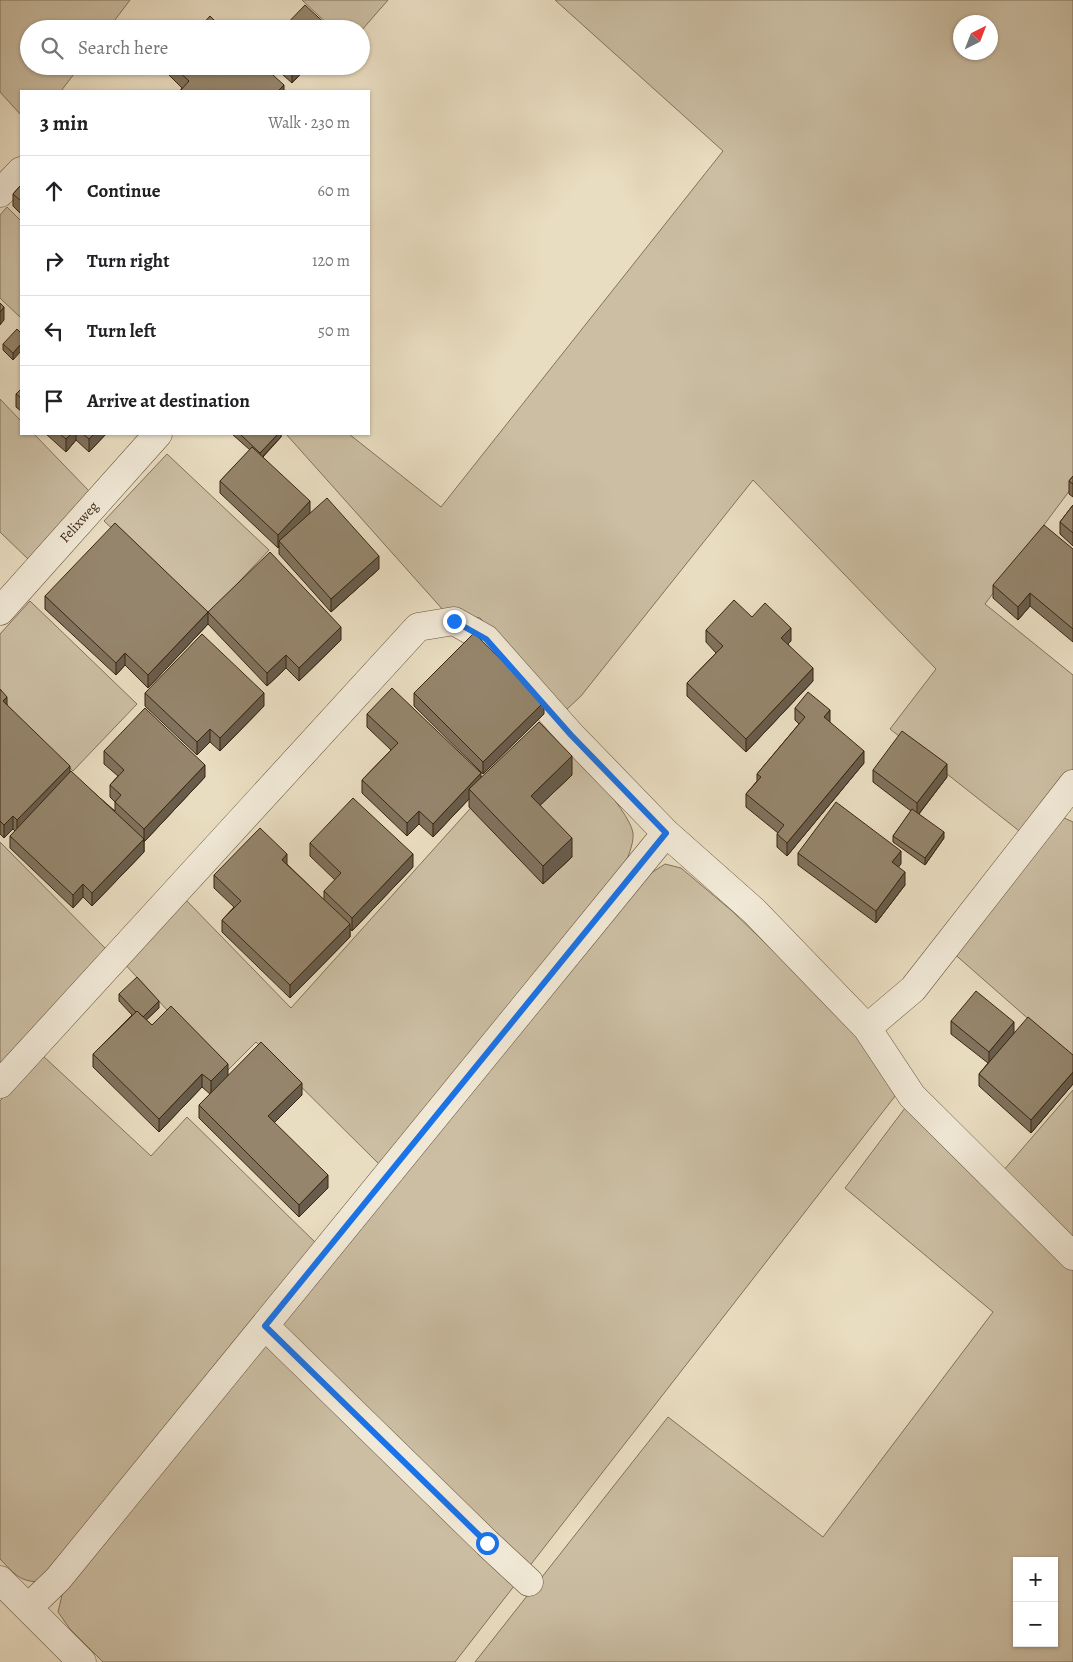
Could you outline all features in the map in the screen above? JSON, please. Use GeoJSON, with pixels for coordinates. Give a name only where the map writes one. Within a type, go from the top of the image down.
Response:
{"type":"FeatureCollection","features":[{"type":"Feature","properties":{"kind":"street"},"geometry":{"type":"LineString","coordinates":[[0,193],[20,172]]}},
{"type":"Feature","properties":{"kind":"street","name":"Felixweg"},"geometry":{"type":"LineString","coordinates":[[0,610],[157,435]]}},
{"type":"Feature","properties":{"kind":"street"},"geometry":{"type":"LineString","coordinates":[[0,1084],[418,627],[454,621],[486,639],[571,735],[666,833],[754,910],[867,1028],[912,1096],[1073,1256]]}},
{"type":"Feature","properties":{"kind":"street"},"geometry":{"type":"LineString","coordinates":[[867,1028],[913,989],[1073,784]]}},
{"type":"Feature","properties":{"kind":"street"},"geometry":{"type":"LineString","coordinates":[[28,1608],[58,1579],[666,833]]}},
{"type":"Feature","properties":{"kind":"street"},"geometry":{"type":"LineString","coordinates":[[265,1326],[528,1582]]}},
{"type":"Feature","properties":{"kind":"street"},"geometry":{"type":"LineString","coordinates":[[0,1580],[82,1662]]}},
{"type":"Feature","properties":{"kind":"shaded area"},"geometry":{"type":"Polygon","coordinates":[[[0,0],[130,0],[115,20],[20,20],[20,75],[73,75],[62,90],[20,90],[20,114],[0,92],[0,0]]]}},
{"type":"Feature","properties":{"kind":"shaded area"},"geometry":{"type":"Polygon","coordinates":[[[302,0],[388,0],[370,21],[323,20],[302,0]]]}},
{"type":"Feature","properties":{"kind":"shaded area"},"geometry":{"type":"Polygon","coordinates":[[[555,0],[1073,0],[1073,486],[985,604],[1073,675],[1073,771],[1023,834],[890,729],[936,669],[753,480],[581,696],[565,711],[480,618],[444,611],[287,435],[350,435],[441,507],[723,151],[555,0]]]}},
{"type":"Feature","properties":{"kind":"shaded area"},"geometry":{"type":"Polygon","coordinates":[[[7,207],[20,220],[20,317],[0,298],[0,215],[7,207]]]}},
{"type":"Feature","properties":{"kind":"shaded area"},"geometry":{"type":"Polygon","coordinates":[[[0,399],[20,420],[20,435],[35,435],[90,492],[28,559],[0,532],[0,399]]]}},
{"type":"Feature","properties":{"kind":"shaded area"},"geometry":{"type":"Polygon","coordinates":[[[167,454],[269,550],[206,617],[104,521],[167,454]]]}},
{"type":"Feature","properties":{"kind":"shaded area"},"geometry":{"type":"Polygon","coordinates":[[[30,601],[137,704],[73,771],[0,700],[0,634],[30,601]]]}},
{"type":"Feature","properties":{"kind":"shaded area"},"geometry":{"type":"Polygon","coordinates":[[[547,723],[621,808],[633,833],[630,852],[622,870],[383,1168],[256,1042],[225,1073],[122,961],[184,898],[291,1008],[547,723]]]}},
{"type":"Feature","properties":{"kind":"shaded area"},"geometry":{"type":"Polygon","coordinates":[[[1062,817],[1073,822],[1073,1058],[951,951],[1062,817]]]}},
{"type":"Feature","properties":{"kind":"shaded area"},"geometry":{"type":"Polygon","coordinates":[[[0,842],[109,952],[0,1070],[0,842]]]}},
{"type":"Feature","properties":{"kind":"shaded area"},"geometry":{"type":"Polygon","coordinates":[[[665,864],[681,868],[732,911],[865,1039],[899,1091],[455,1662],[103,1662],[70,1629],[58,1612],[63,1591],[648,875],[665,864]]]}},
{"type":"Feature","properties":{"kind":"shaded area"},"geometry":{"type":"Polygon","coordinates":[[[42,1055],[151,1156],[187,1117],[319,1246],[43,1582],[35,1582],[18,1576],[0,1559],[0,1101],[42,1055]]]}},
{"type":"Feature","properties":{"kind":"shaded area"},"geometry":{"type":"Polygon","coordinates":[[[1073,1090],[1073,1242],[1003,1171],[1073,1090]]]}},
{"type":"Feature","properties":{"kind":"shaded area"},"geometry":{"type":"Polygon","coordinates":[[[908,1104],[1073,1266],[1073,1662],[475,1662],[668,1417],[823,1537],[993,1312],[845,1188],[908,1104]]]}},
{"type":"Feature","properties":{"kind":"building"},"geometry":{"type":"Polygon","coordinates":[[[305,5],[321,20],[291,20],[305,5]]]}},
{"type":"Feature","properties":{"kind":"building"},"geometry":{"type":"Polygon","coordinates":[[[183,75],[273,75],[284,85],[279,90],[181,90],[189,81],[183,75]]]}},
{"type":"Feature","properties":{"kind":"building"},"geometry":{"type":"Polygon","coordinates":[[[20,186],[20,200],[13,194],[20,186]]]}},
{"type":"Feature","properties":{"kind":"building"},"geometry":{"type":"Polygon","coordinates":[[[0,303],[4,307],[0,312],[0,303]]]}},
{"type":"Feature","properties":{"kind":"building"},"geometry":{"type":"Polygon","coordinates":[[[17,329],[20,332],[20,345],[13,353],[3,344],[17,329]]]}},
{"type":"Feature","properties":{"kind":"building"},"geometry":{"type":"Polygon","coordinates":[[[61,435],[70,435],[66,439],[61,435]]]}},
{"type":"Feature","properties":{"kind":"building"},"geometry":{"type":"Polygon","coordinates":[[[84,435],[93,435],[89,439],[84,435]]]}},
{"type":"Feature","properties":{"kind":"building"},"geometry":{"type":"Polygon","coordinates":[[[241,435],[277,435],[260,453],[241,435]]]}},
{"type":"Feature","properties":{"kind":"building"},"geometry":{"type":"Polygon","coordinates":[[[252,447],[310,501],[278,535],[220,481],[252,447]]]}},
{"type":"Feature","properties":{"kind":"building"},"geometry":{"type":"Polygon","coordinates":[[[1073,476],[1073,484],[1069,481],[1073,476]]]}},
{"type":"Feature","properties":{"kind":"building"},"geometry":{"type":"Polygon","coordinates":[[[327,498],[379,556],[331,599],[279,541],[327,498]]]}},
{"type":"Feature","properties":{"kind":"building"},"geometry":{"type":"Polygon","coordinates":[[[1073,505],[1073,533],[1060,522],[1073,505]]]}},
{"type":"Feature","properties":{"kind":"building"},"geometry":{"type":"Polygon","coordinates":[[[115,523],[208,612],[148,675],[125,653],[116,663],[45,596],[115,523]]]}},
{"type":"Feature","properties":{"kind":"building"},"geometry":{"type":"Polygon","coordinates":[[[1044,525],[1073,549],[1073,629],[1030,593],[1018,607],[993,585],[1044,525]]]}},
{"type":"Feature","properties":{"kind":"building"},"geometry":{"type":"Polygon","coordinates":[[[270,552],[341,627],[299,668],[286,655],[267,673],[208,612],[270,552]]]}},
{"type":"Feature","properties":{"kind":"building"},"geometry":{"type":"Polygon","coordinates":[[[734,600],[752,617],[765,603],[791,628],[781,638],[813,668],[746,739],[687,683],[723,646],[706,630],[734,600]]]}},
{"type":"Feature","properties":{"kind":"building"},"geometry":{"type":"Polygon","coordinates":[[[474,633],[544,702],[483,762],[414,693],[474,633]]]}},
{"type":"Feature","properties":{"kind":"building"},"geometry":{"type":"Polygon","coordinates":[[[202,634],[264,693],[220,738],[210,729],[197,742],[145,693],[202,634]]]}},
{"type":"Feature","properties":{"kind":"building"},"geometry":{"type":"Polygon","coordinates":[[[392,688],[481,773],[433,824],[419,811],[407,823],[362,780],[398,743],[367,714],[392,688]]]}},
{"type":"Feature","properties":{"kind":"building"},"geometry":{"type":"Polygon","coordinates":[[[0,689],[7,697],[3,701],[70,766],[17,820],[13,816],[4,825],[0,821],[0,689]]]}},
{"type":"Feature","properties":{"kind":"building"},"geometry":{"type":"Polygon","coordinates":[[[808,692],[830,710],[824,717],[864,751],[787,843],[777,834],[784,825],[746,794],[761,777],[757,774],[805,717],[795,708],[808,692]]]}},
{"type":"Feature","properties":{"kind":"building"},"geometry":{"type":"Polygon","coordinates":[[[145,708],[205,765],[144,829],[115,802],[121,795],[110,785],[124,770],[104,751],[145,708]]]}},
{"type":"Feature","properties":{"kind":"building"},"geometry":{"type":"Polygon","coordinates":[[[539,722],[572,756],[531,796],[572,838],[543,866],[469,789],[539,722]]]}},
{"type":"Feature","properties":{"kind":"building"},"geometry":{"type":"Polygon","coordinates":[[[902,731],[947,764],[917,803],[873,770],[902,731]]]}},
{"type":"Feature","properties":{"kind":"building"},"geometry":{"type":"Polygon","coordinates":[[[71,771],[144,839],[92,893],[83,884],[73,895],[10,836],[71,771]]]}},
{"type":"Feature","properties":{"kind":"building"},"geometry":{"type":"Polygon","coordinates":[[[353,798],[413,854],[352,918],[324,891],[341,873],[310,843],[353,798]]]}},
{"type":"Feature","properties":{"kind":"building"},"geometry":{"type":"Polygon","coordinates":[[[836,802],[901,851],[892,862],[905,872],[876,911],[798,853],[836,802]]]}},
{"type":"Feature","properties":{"kind":"building"},"geometry":{"type":"Polygon","coordinates":[[[912,809],[944,832],[925,858],[893,836],[912,809]]]}},
{"type":"Feature","properties":{"kind":"building"},"geometry":{"type":"Polygon","coordinates":[[[260,828],[287,854],[282,860],[350,924],[290,985],[222,920],[241,901],[214,875],[260,828]]]}},
{"type":"Feature","properties":{"kind":"building"},"geometry":{"type":"Polygon","coordinates":[[[137,977],[159,1001],[143,1017],[119,994],[137,977]]]}},
{"type":"Feature","properties":{"kind":"building"},"geometry":{"type":"Polygon","coordinates":[[[976,991],[1014,1022],[989,1052],[951,1021],[976,991]]]}},
{"type":"Feature","properties":{"kind":"building"},"geometry":{"type":"Polygon","coordinates":[[[171,1006],[228,1064],[211,1081],[202,1074],[159,1119],[93,1054],[137,1011],[152,1025],[171,1006]]]}},
{"type":"Feature","properties":{"kind":"building"},"geometry":{"type":"Polygon","coordinates":[[[1028,1017],[1073,1055],[1073,1072],[1031,1120],[979,1074],[1028,1017]]]}},
{"type":"Feature","properties":{"kind":"building"},"geometry":{"type":"Polygon","coordinates":[[[261,1042],[302,1083],[268,1116],[328,1175],[299,1205],[199,1105],[261,1042]]]}},
{"type":"Feature","properties":{"kind":"route"},"geometry":{"type":"LineString","coordinates":[[454,621],[486,639],[571,735],[666,833],[265,1326],[487,1543]]}}]}
